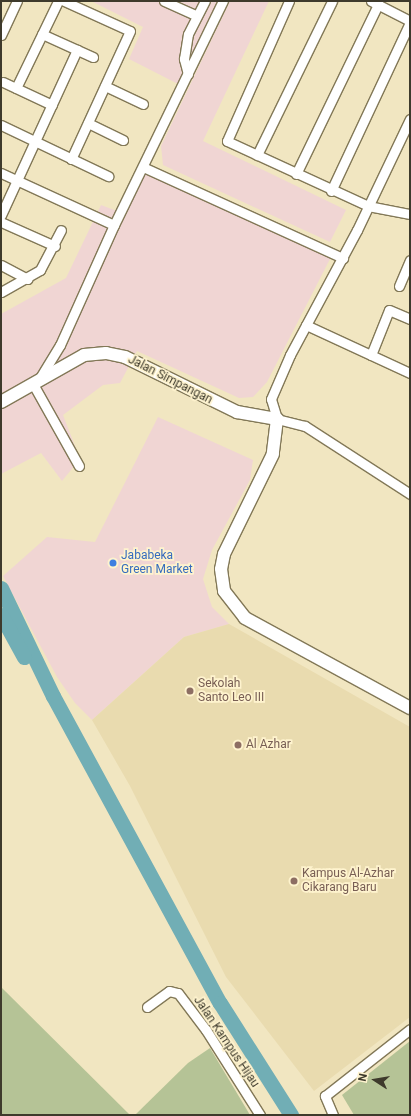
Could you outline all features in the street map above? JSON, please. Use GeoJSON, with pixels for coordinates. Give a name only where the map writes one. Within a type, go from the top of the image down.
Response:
{"type":"FeatureCollection","features":[{"type":"Feature","properties":{"kind":"street"},"geometry":{"type":"LineString","coordinates":[[1,35],[17,1]]}},
{"type":"Feature","properties":{"kind":"street"},"geometry":{"type":"LineString","coordinates":[[16,88],[58,1]]}},
{"type":"Feature","properties":{"kind":"street"},"geometry":{"type":"LineString","coordinates":[[64,1],[130,31],[72,159]]}},
{"type":"Feature","properties":{"kind":"street"},"geometry":{"type":"LineString","coordinates":[[164,1],[195,15]]}},
{"type":"Feature","properties":{"kind":"street"},"geometry":{"type":"LineString","coordinates":[[188,74],[184,59],[195,15],[205,1]]}},
{"type":"Feature","properties":{"kind":"street"},"geometry":{"type":"LineString","coordinates":[[79,466],[36,382],[60,345],[114,225],[224,1]]}},
{"type":"Feature","properties":{"kind":"street"},"geometry":{"type":"LineString","coordinates":[[290,1],[226,138],[228,143],[257,155],[331,191],[368,206],[410,214]]}},
{"type":"Feature","properties":{"kind":"street"},"geometry":{"type":"LineString","coordinates":[[257,155],[332,1]]}},
{"type":"Feature","properties":{"kind":"street"},"geometry":{"type":"LineString","coordinates":[[296,174],[374,3],[410,22],[331,191]]}},
{"type":"Feature","properties":{"kind":"street"},"geometry":{"type":"LineString","coordinates":[[42,34],[93,57]]}},
{"type":"Feature","properties":{"kind":"street"},"geometry":{"type":"LineString","coordinates":[[1,215],[77,50]]}},
{"type":"Feature","properties":{"kind":"street"},"geometry":{"type":"LineString","coordinates":[[3,82],[52,105]]}},
{"type":"Feature","properties":{"kind":"street"},"geometry":{"type":"LineString","coordinates":[[105,86],[143,104]]}},
{"type":"Feature","properties":{"kind":"street"},"geometry":{"type":"LineString","coordinates":[[410,119],[343,258],[306,325],[273,390],[272,408],[278,419],[273,454],[224,554],[221,569],[224,591],[245,618],[410,708]]}},
{"type":"Feature","properties":{"kind":"street"},"geometry":{"type":"LineString","coordinates":[[88,123],[123,140]]}},
{"type":"Feature","properties":{"kind":"street"},"geometry":{"type":"LineString","coordinates":[[1,125],[108,176]]}},
{"type":"Feature","properties":{"kind":"street"},"geometry":{"type":"LineString","coordinates":[[143,167],[343,258]]}},
{"type":"Feature","properties":{"kind":"street"},"geometry":{"type":"LineString","coordinates":[[1,174],[114,225]]}},
{"type":"Feature","properties":{"kind":"street"},"geometry":{"type":"LineString","coordinates":[[1,222],[55,246]]}},
{"type":"Feature","properties":{"kind":"street"},"geometry":{"type":"LineString","coordinates":[[1,292],[27,279],[44,265],[55,246],[61,230]]}},
{"type":"Feature","properties":{"kind":"street"},"geometry":{"type":"LineString","coordinates":[[1,265],[27,279]]}},
{"type":"Feature","properties":{"kind":"street"},"geometry":{"type":"LineString","coordinates":[[399,286],[409,265]]}},
{"type":"Feature","properties":{"kind":"street"},"geometry":{"type":"LineString","coordinates":[[370,355],[389,310],[410,319]]}},
{"type":"Feature","properties":{"kind":"street"},"geometry":{"type":"LineString","coordinates":[[306,325],[410,373]]}},
{"type":"Feature","properties":{"kind":"street","name":"Jalan Simpangan"},"geometry":{"type":"LineString","coordinates":[[1,402],[84,355],[106,353],[125,357],[237,412],[278,419]]}},
{"type":"Feature","properties":{"kind":"street"},"geometry":{"type":"LineString","coordinates":[[278,419],[305,426],[410,494]]}},
{"type":"Feature","properties":{"kind":"street","name":"Jalan Kampus Hijau"},"geometry":{"type":"LineString","coordinates":[[147,1007],[169,991],[178,994],[206,1030],[260,1115]]}},
{"type":"Feature","properties":{"kind":"street"},"geometry":{"type":"LineString","coordinates":[[333,1115],[325,1096],[410,1029]]}},
{"type":"Feature","properties":{"kind":"shaded area"},"geometry":{"type":"Polygon","coordinates":[[[91,1],[219,1],[180,85],[129,59],[143,27],[91,1]]]}},
{"type":"Feature","properties":{"kind":"shaded area"},"geometry":{"type":"Polygon","coordinates":[[[230,1],[269,1],[203,141],[346,210],[330,242],[163,165],[161,146],[230,1]]]}},
{"type":"Feature","properties":{"kind":"shaded area"},"geometry":{"type":"Polygon","coordinates":[[[139,167],[331,257],[267,382],[253,397],[239,398],[137,351],[120,383],[103,385],[63,415],[80,459],[62,481],[41,453],[1,474],[1,314],[66,278],[101,205],[117,211],[139,167]]]}},
{"type":"Feature","properties":{"kind":"shaded area","name":"Jababeka Green Market"},"geometry":{"type":"Polygon","coordinates":[[[158,417],[253,460],[250,480],[212,550],[203,579],[212,607],[229,624],[184,637],[92,720],[75,703],[57,677],[3,576],[47,537],[95,542],[158,417]]]}},
{"type":"Feature","properties":{"kind":"shaded area","name":"Kampus Al-Azhar Cikarang Baru"},"geometry":{"type":"Polygon","coordinates":[[[229,624],[410,727],[410,1017],[314,1091],[226,977],[130,786],[92,720],[184,637],[229,624]]]}},
{"type":"Feature","properties":{"kind":"green space"},"geometry":{"type":"Polygon","coordinates":[[[1,987],[130,1115],[1,1115],[1,987]]]}},
{"type":"Feature","properties":{"kind":"green space"},"geometry":{"type":"Polygon","coordinates":[[[410,1041],[410,1115],[354,1115],[342,1095],[410,1041]]]}},
{"type":"Feature","properties":{"kind":"green space"},"geometry":{"type":"Polygon","coordinates":[[[210,1048],[250,1115],[135,1115],[188,1063],[210,1048]]]}},
{"type":"Feature","properties":{"kind":"waterway"},"geometry":{"type":"LineString","coordinates":[[1,588],[53,696],[220,1003],[291,1115]]}},
{"type":"Feature","properties":{"kind":"waterway"},"geometry":{"type":"LineString","coordinates":[[1,615],[24,657]]}},
{"type":"Feature","properties":{"kind":"place","name":"Jababeka Green Market"},"geometry":{"type":"Point","coordinates":[113,563]}},
{"type":"Feature","properties":{"kind":"place","name":"Sekolah Santo Leo III"},"geometry":{"type":"Point","coordinates":[190,691]}},
{"type":"Feature","properties":{"kind":"place","name":"Al Azhar"},"geometry":{"type":"Point","coordinates":[238,745]}},
{"type":"Feature","properties":{"kind":"place","name":"Kampus Al-Azhar Cikarang Baru"},"geometry":{"type":"Point","coordinates":[294,881]}}]}
